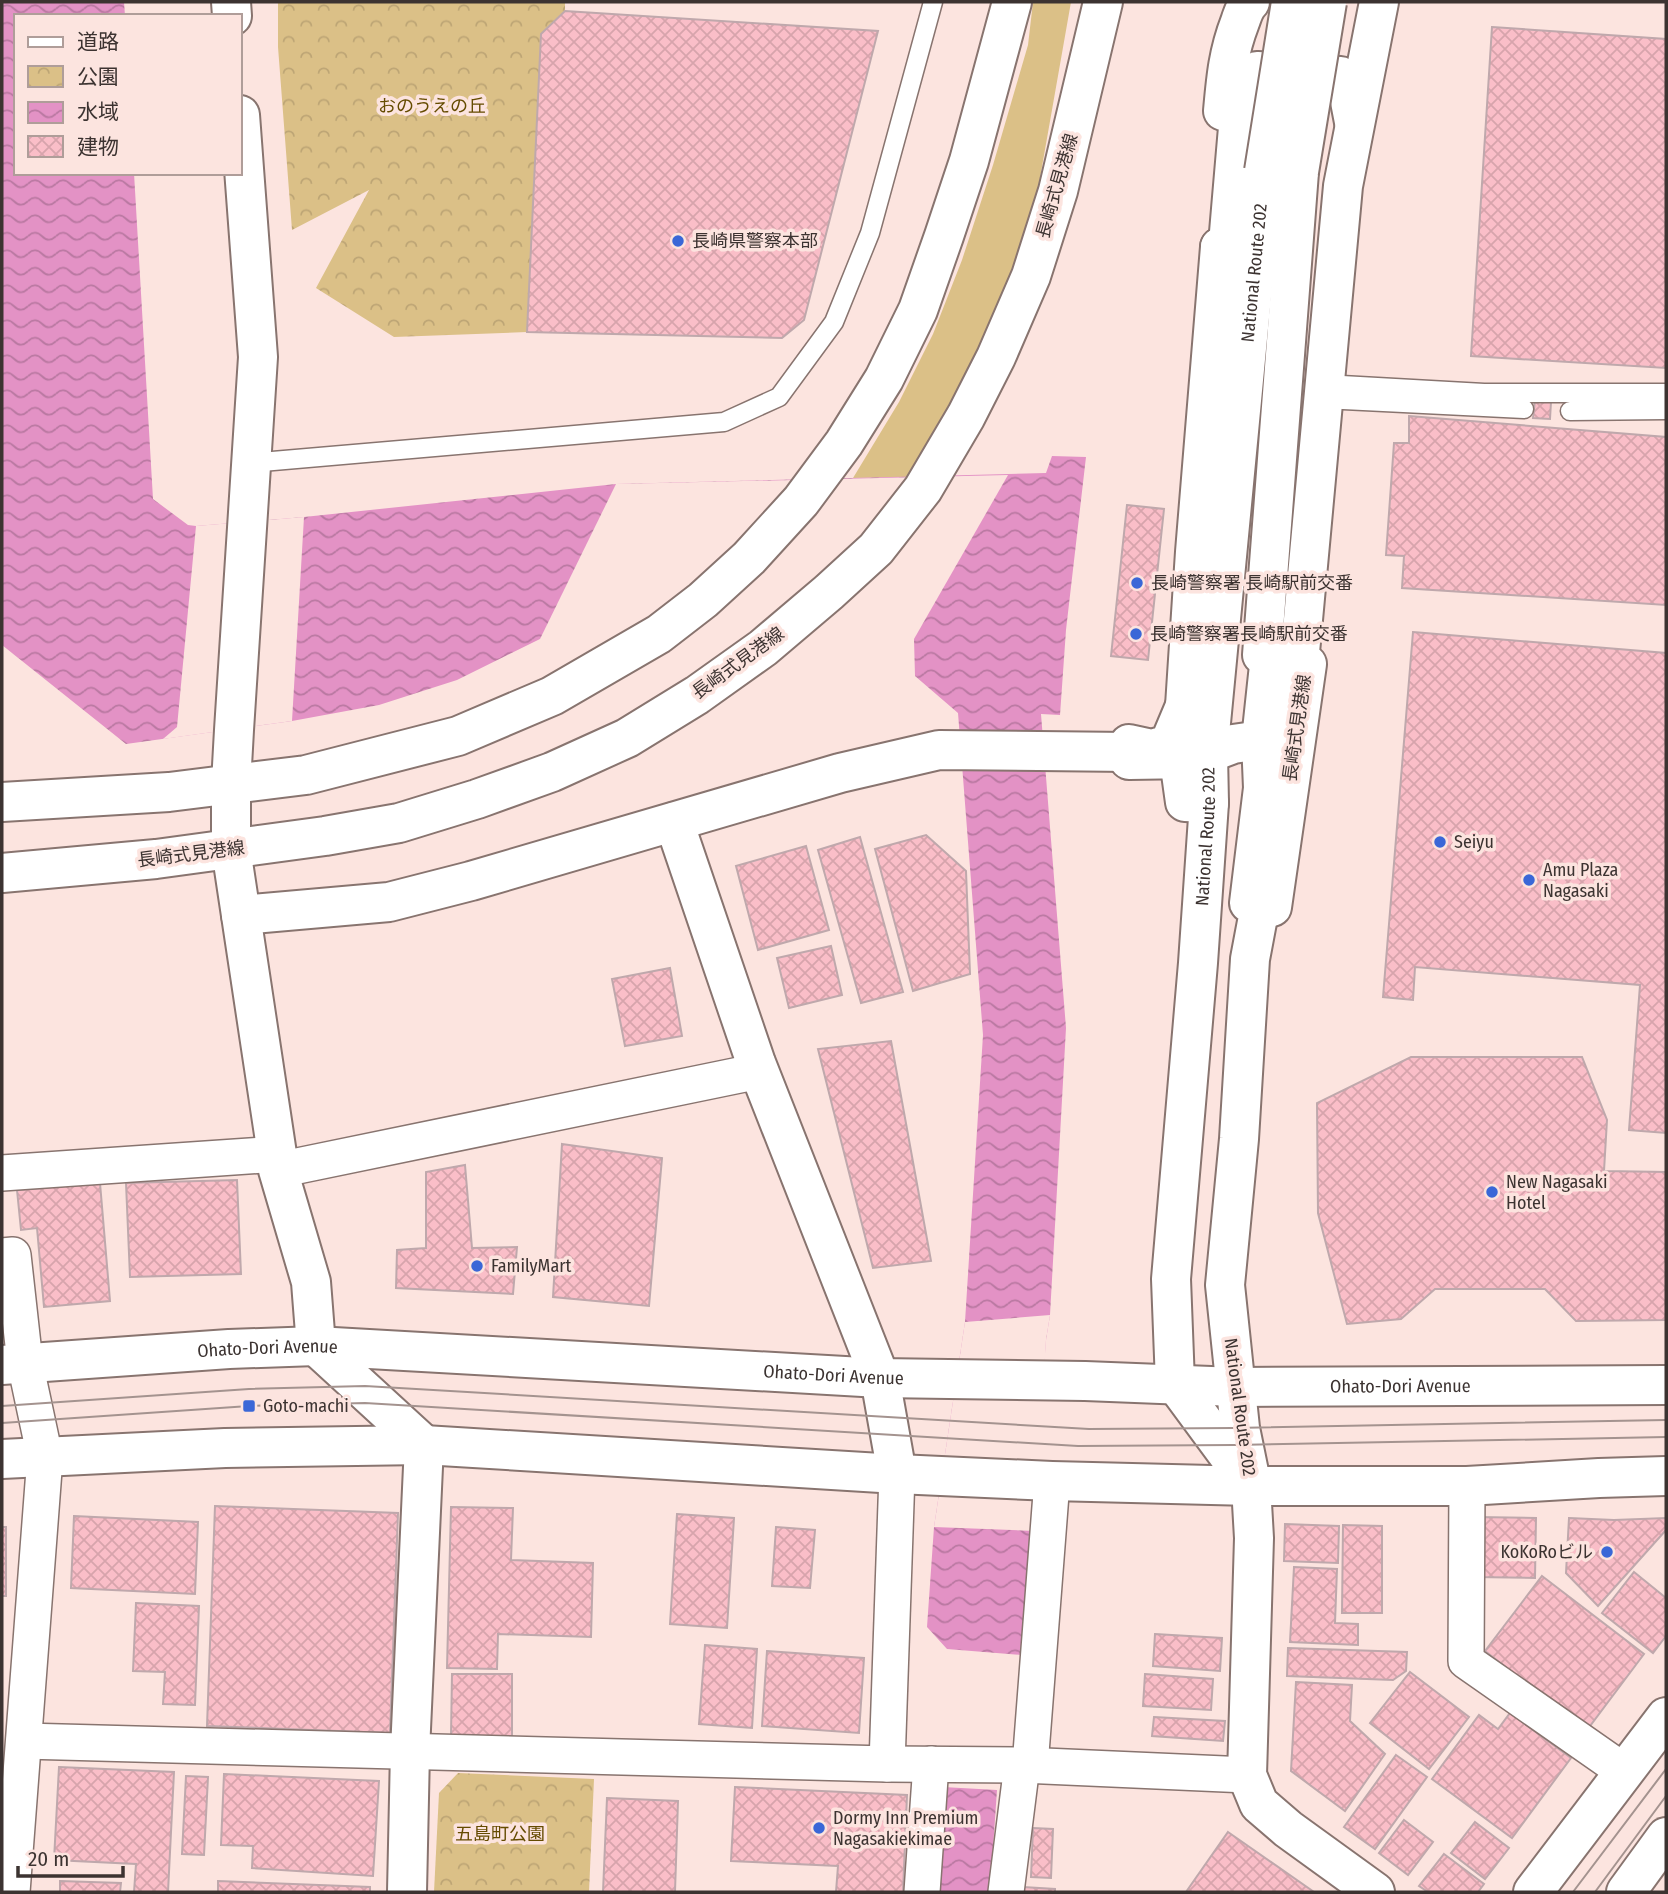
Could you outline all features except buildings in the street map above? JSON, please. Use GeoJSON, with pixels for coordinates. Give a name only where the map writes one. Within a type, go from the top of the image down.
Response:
{"type":"FeatureCollection","features":[{"type":"Feature","properties":{"kind":"main road"},"geometry":{"type":"LineString","coordinates":[[2,802],[169,792],[306,775],[458,736],[552,696],[659,634],[704,600],[750,558],[801,501],[844,443],[884,379],[912,321],[944,236],[969,161],[1012,2]]}},
{"type":"Feature","properties":{"kind":"main road","name":"長崎式見港線"},"geometry":{"type":"LineString","coordinates":[[2,873],[156,859],[326,836],[399,823],[552,772],[627,738],[697,695],[763,648],[876,548],[923,489],[966,416],[996,357],[1031,276],[1058,191],[1102,2]]}},
{"type":"Feature","properties":{"kind":"main road"},"geometry":{"type":"LineString","coordinates":[[1250,2],[1245,6],[1227,62],[1212,244],[1220,247],[1228,244],[1242,81],[1257,71],[1340,76],[1348,91],[1354,126]]}},
{"type":"Feature","properties":{"kind":"main road","name":"National Route 202"},"geometry":{"type":"LineString","coordinates":[[1220,749],[1270,656],[1280,659],[1282,171],[1291,2]]}},
{"type":"Feature","properties":{"kind":"main road","name":"National Route 202"},"geometry":{"type":"LineString","coordinates":[[1251,1486],[1175,1383],[1171,1279],[1209,803],[1220,749],[1282,171],[1326,2]]}},
{"type":"Feature","properties":{"kind":"main road","name":"長崎式見港線"},"geometry":{"type":"LineString","coordinates":[[1260,906],[1272,907],[1307,664],[1280,659],[1324,392],[1343,186],[1379,2]]}},
{"type":"Feature","properties":{"kind":"main road"},"geometry":{"type":"LineString","coordinates":[[1233,41],[1256,58],[1368,52]]}},
{"type":"Feature","properties":{"kind":"main road"},"geometry":{"type":"LineString","coordinates":[[242,142],[258,357],[231,784],[231,849],[277,1162],[311,1282],[316,1346],[424,1445],[407,1892]]}},
{"type":"Feature","properties":{"kind":"main road"},"geometry":{"type":"LineString","coordinates":[[1220,247],[1185,706],[1169,744],[1152,749],[1129,744],[1129,760],[1220,749]]}},
{"type":"Feature","properties":{"kind":"main road"},"geometry":{"type":"LineString","coordinates":[[1185,706],[1199,730],[1220,749]]}},
{"type":"Feature","properties":{"kind":"main road","name":"National Route 202"},"geometry":{"type":"LineString","coordinates":[[1220,749],[1264,788],[1249,903],[1260,906],[1250,959],[1239,1139],[1225,1285],[1240,1428],[1251,1486]]}},
{"type":"Feature","properties":{"kind":"main road"},"geometry":{"type":"LineString","coordinates":[[241,915],[389,902],[471,881],[840,773],[939,750],[1129,752]]}},
{"type":"Feature","properties":{"kind":"main road"},"geometry":{"type":"LineString","coordinates":[[674,822],[759,1071],[880,1378],[913,1474]]}},
{"type":"Feature","properties":{"kind":"main road","name":"Ohato-Dori Avenue"},"geometry":{"type":"LineString","coordinates":[[13,1364],[229,1349],[316,1346],[880,1378],[942,1377],[1236,1387],[1666,1385]]}},
{"type":"Feature","properties":{"kind":"main road"},"geometry":{"type":"LineString","coordinates":[[2,1459],[225,1448],[424,1445],[1047,1481],[1251,1486],[1467,1486],[1666,1476]]}},
{"type":"Feature","properties":{"kind":"main road"},"geometry":{"type":"LineString","coordinates":[[1251,1486],[1254,1538],[1247,1775],[1259,1804],[1288,1829],[1375,1892]]}},
{"type":"Feature","properties":{"kind":"main road"},"geometry":{"type":"LineString","coordinates":[[1533,1892],[1666,1717]]}},
{"type":"Feature","properties":{"kind":"main road"},"geometry":{"type":"LineString","coordinates":[[1626,1892],[1666,1837]]}},
{"type":"Feature","properties":{"kind":"street"},"geometry":{"type":"LineString","coordinates":[[2,1173],[277,1162],[759,1071]]}},
{"type":"Feature","properties":{"kind":"street"},"geometry":{"type":"LineString","coordinates":[[2,1256],[13,1255],[13,1364],[45,1457],[12,1892]]}},
{"type":"Feature","properties":{"kind":"street"},"geometry":{"type":"LineString","coordinates":[[887,1764],[913,1474]]}},
{"type":"Feature","properties":{"kind":"street"},"geometry":{"type":"LineString","coordinates":[[1006,1892],[1026,1765],[1047,1481]]}},
{"type":"Feature","properties":{"kind":"street"},"geometry":{"type":"LineString","coordinates":[[1467,1486],[1466,1661],[1625,1772]]}},
{"type":"Feature","properties":{"kind":"street"},"geometry":{"type":"LineString","coordinates":[[24,1741],[887,1764],[1026,1765],[1247,1775]]}},
{"type":"Feature","properties":{"kind":"street"},"geometry":{"type":"LineString","coordinates":[[922,1892],[931,1764]]}},
{"type":"Feature","properties":{"kind":"lane"},"geometry":{"type":"LineString","coordinates":[[250,463],[724,422],[779,397],[834,322],[870,233],[933,2]]}},
{"type":"Feature","properties":{"kind":"lane"},"geometry":{"type":"LineString","coordinates":[[1324,392],[1662,393]]}},
{"type":"Feature","properties":{"kind":"lane"},"geometry":{"type":"LineString","coordinates":[[1324,392],[1524,410]]}},
{"type":"Feature","properties":{"kind":"lane"},"geometry":{"type":"LineString","coordinates":[[1570,411],[1666,410]]}},
{"type":"Feature","properties":{"kind":"green space","name":"おのうえの丘"},"geometry":{"type":"Polygon","coordinates":[[[278,2],[565,2],[565,11],[541,34],[527,332],[394,337],[316,288],[369,190],[292,230],[278,47],[278,2]]]}},
{"type":"Feature","properties":{"kind":"green space"},"geometry":{"type":"Polygon","coordinates":[[[1033,2],[1071,2],[1037,195],[1013,275],[980,348],[913,477],[853,478],[899,402],[933,334],[962,260],[1028,45],[1033,2]]]}},
{"type":"Feature","properties":{"kind":"green space","name":"五島町公園"},"geometry":{"type":"Polygon","coordinates":[[[458,1773],[594,1779],[589,1892],[434,1892],[439,1793],[458,1773]]]}},
{"type":"Feature","properties":{"kind":"water"},"geometry":{"type":"Polygon","coordinates":[[[2,2],[124,2],[125,14],[14,14],[14,175],[134,175],[153,499],[188,525],[304,517],[616,484],[1046,473],[1052,456],[1086,457],[1066,630],[1060,715],[1041,714],[1066,1028],[1050,1315],[1022,1655],[947,1649],[927,1627],[934,1527],[965,1322],[983,1035],[958,713],[915,676],[914,639],[540,639],[457,680],[379,705],[292,721],[126,744],[2,645],[2,2]]]}},
{"type":"Feature","properties":{"kind":"water"},"geometry":{"type":"Polygon","coordinates":[[[943,1787],[997,1790],[990,1892],[939,1892],[943,1787]]]}},
{"type":"Feature","properties":{"kind":"pier"},"geometry":{"type":"Polygon","coordinates":[[[1008,475],[914,639],[540,639],[616,484],[1008,475]]]}},
{"type":"Feature","properties":{"kind":"pier"},"geometry":{"type":"Polygon","coordinates":[[[304,517],[292,721],[163,739],[177,727],[196,526],[304,517]]]}},
{"type":"Feature","properties":{"kind":"pier"},"geometry":{"type":"Polygon","coordinates":[[[1050,1315],[1046,1340],[1035,1531],[934,1527],[965,1322],[1050,1315]]]}},
{"type":"Feature","properties":{"kind":"tram line"},"geometry":{"type":"LineString","coordinates":[[2,1406],[249,1389],[365,1386],[1089,1429],[1666,1420]]}},
{"type":"Feature","properties":{"kind":"tram line"},"geometry":{"type":"LineString","coordinates":[[2,1423],[249,1406],[365,1403],[1078,1446],[1666,1437]]}},
{"type":"Feature","properties":{"kind":"tram line"},"geometry":{"type":"LineString","coordinates":[[1573,1892],[1666,1769]]}},
{"type":"Feature","properties":{"kind":"tram line"},"geometry":{"type":"LineString","coordinates":[[1595,1892],[1666,1796]]}},
{"type":"Feature","properties":{"kind":"place","name":"長崎県警察本部"},"geometry":{"type":"Point","coordinates":[678,241]}},
{"type":"Feature","properties":{"kind":"place","name":"長崎警察署 長崎駅前交番"},"geometry":{"type":"Point","coordinates":[1137,583]}},
{"type":"Feature","properties":{"kind":"place","name":"長崎警察署長崎駅前交番"},"geometry":{"type":"Point","coordinates":[1136,634]}},
{"type":"Feature","properties":{"kind":"place","name":"Seiyu"},"geometry":{"type":"Point","coordinates":[1440,842]}},
{"type":"Feature","properties":{"kind":"place","name":"Amu Plaza Nagasaki"},"geometry":{"type":"Point","coordinates":[1529,880]}},
{"type":"Feature","properties":{"kind":"place","name":"New Nagasaki Hotel"},"geometry":{"type":"Point","coordinates":[1492,1192]}},
{"type":"Feature","properties":{"kind":"place","name":"FamilyMart"},"geometry":{"type":"Point","coordinates":[477,1266]}},
{"type":"Feature","properties":{"kind":"place","name":"Goto-machi"},"geometry":{"type":"Point","coordinates":[249,1406]}},
{"type":"Feature","properties":{"kind":"place","name":"KoKoRoビル"},"geometry":{"type":"Point","coordinates":[1607,1552]}},
{"type":"Feature","properties":{"kind":"place","name":"Dormy Inn Premium Nagasakiekimae"},"geometry":{"type":"Point","coordinates":[819,1828]}}]}
